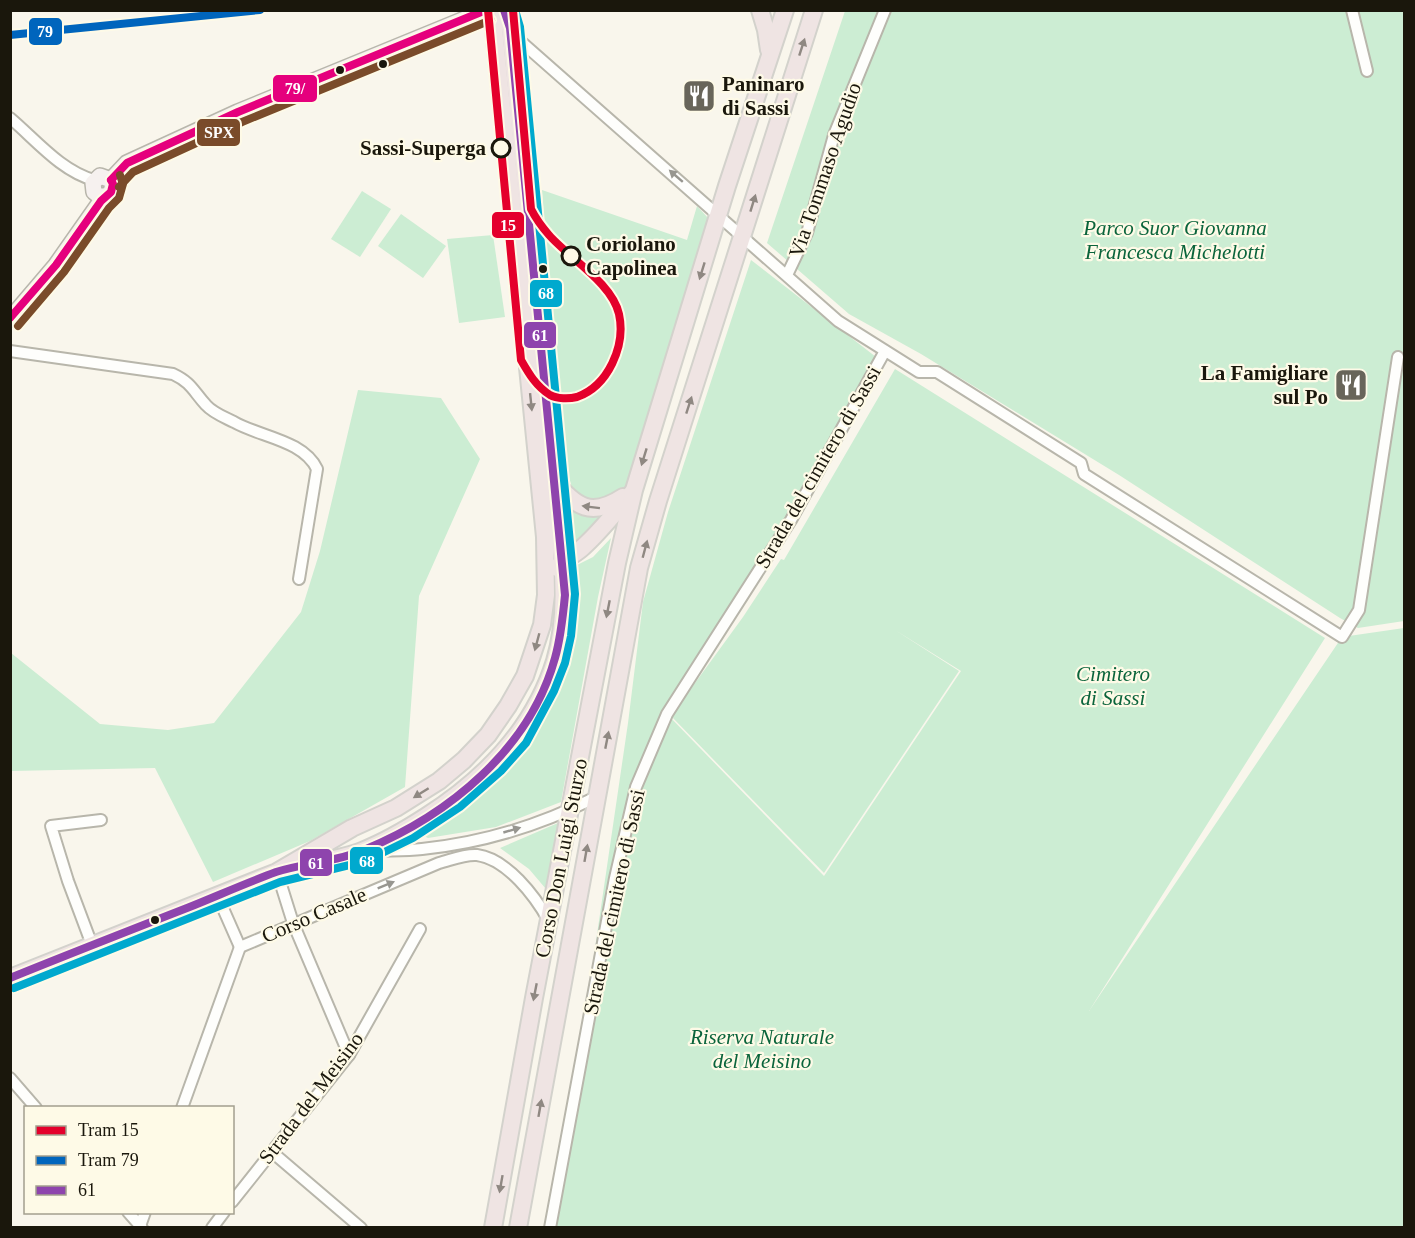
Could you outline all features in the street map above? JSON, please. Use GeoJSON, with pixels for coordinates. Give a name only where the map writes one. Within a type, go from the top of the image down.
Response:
{"type":"FeatureCollection","features":[{"type":"Feature","properties":{"kind":"main road","name":"Corso Casale"},"geometry":{"type":"LineString","coordinates":[[277,872],[362,851],[407,829],[453,799],[494,764],[518,735],[545,686],[555,659],[564,605],[562,561],[510,31],[503,10]]}},
{"type":"Feature","properties":{"kind":"main road","name":"Corso Casale"},"geometry":{"type":"LineString","coordinates":[[10,978],[277,872],[352,828],[396,808],[439,781],[464,760],[488,735],[508,706],[528,667],[542,625],[546,584],[545,537],[494,28],[503,10]]}},
{"type":"Feature","properties":{"kind":"main road"},"geometry":{"type":"LineString","coordinates":[[760,10],[770,55]]}},
{"type":"Feature","properties":{"kind":"main road"},"geometry":{"type":"LineString","coordinates":[[546,584],[562,561],[581,549],[599,532],[634,490],[784,10]]}},
{"type":"Feature","properties":{"kind":"main road"},"geometry":{"type":"LineString","coordinates":[[743,237],[814,10]]}},
{"type":"Feature","properties":{"kind":"main road","name":"Corso Don Luigi Sturzo"},"geometry":{"type":"LineString","coordinates":[[518,1227],[639,568],[658,501],[743,237]]}},
{"type":"Feature","properties":{"kind":"main road"},"geometry":{"type":"LineString","coordinates":[[554,481],[574,503],[592,508],[612,504],[634,490]]}},
{"type":"Feature","properties":{"kind":"main road","name":"Corso Don Luigi Sturzo"},"geometry":{"type":"LineString","coordinates":[[493,1227],[617,562],[634,490]]}},
{"type":"Feature","properties":{"kind":"street"},"geometry":{"type":"LineString","coordinates":[[10,319],[56,265],[105,196],[112,190],[111,180],[127,163],[455,16],[487,10]]}},
{"type":"Feature","properties":{"kind":"street","name":"Via Tommaso Agudio"},"geometry":{"type":"LineString","coordinates":[[510,31],[787,275],[807,233],[834,135],[885,10]]}},
{"type":"Feature","properties":{"kind":"street"},"geometry":{"type":"LineString","coordinates":[[1352,10],[1367,71]]}},
{"type":"Feature","properties":{"kind":"street"},"geometry":{"type":"LineString","coordinates":[[10,118],[68,168],[81,177],[94,180]]}},
{"type":"Feature","properties":{"kind":"street"},"geometry":{"type":"LineString","coordinates":[[105,196],[99,196],[94,192],[92,186],[94,180],[100,176],[111,180]]}},
{"type":"Feature","properties":{"kind":"street","name":"Strada del cimitero di Sassi"},"geometry":{"type":"LineString","coordinates":[[787,275],[837,321],[919,372],[937,372],[1081,463],[1084,474],[1342,637],[1359,610],[1398,357]]}},
{"type":"Feature","properties":{"kind":"street"},"geometry":{"type":"LineString","coordinates":[[10,351],[173,374],[187,380],[214,412],[234,423],[295,447],[312,458],[317,469],[299,579]]}},
{"type":"Feature","properties":{"kind":"street","name":"Strada del cimitero di Sassi"},"geometry":{"type":"LineString","coordinates":[[550,1227],[615,878],[636,786],[667,714],[791,520],[885,351]]}},
{"type":"Feature","properties":{"kind":"street"},"geometry":{"type":"LineString","coordinates":[[362,851],[420,850],[456,844],[518,829],[570,811],[596,798]]}},
{"type":"Feature","properties":{"kind":"street"},"geometry":{"type":"LineString","coordinates":[[92,945],[68,881],[51,826],[101,820]]}},
{"type":"Feature","properties":{"kind":"street"},"geometry":{"type":"LineString","coordinates":[[456,844],[475,855]]}},
{"type":"Feature","properties":{"kind":"street","name":"Corso Casale"},"geometry":{"type":"LineString","coordinates":[[439,863],[456,844]]}},
{"type":"Feature","properties":{"kind":"street","name":"Corso Casale"},"geometry":{"type":"LineString","coordinates":[[218,897],[240,947],[439,863],[462,856],[475,855],[497,862],[530,890],[549,921]]}},
{"type":"Feature","properties":{"kind":"street"},"geometry":{"type":"LineString","coordinates":[[277,872],[293,923],[349,1055]]}},
{"type":"Feature","properties":{"kind":"street","name":"Strada del Meisino"},"geometry":{"type":"LineString","coordinates":[[234,1200],[349,1055],[420,929]]}},
{"type":"Feature","properties":{"kind":"street"},"geometry":{"type":"LineString","coordinates":[[182,1106],[240,947]]}},
{"type":"Feature","properties":{"kind":"street"},"geometry":{"type":"LineString","coordinates":[[10,1078],[35,1106]]}},
{"type":"Feature","properties":{"kind":"street"},"geometry":{"type":"LineString","coordinates":[[272,1152],[361,1227]]}},
{"type":"Feature","properties":{"kind":"street"},"geometry":{"type":"LineString","coordinates":[[130,1214],[141,1227]]}},
{"type":"Feature","properties":{"kind":"street"},"geometry":{"type":"LineString","coordinates":[[212,1227],[222,1214]]}},
{"type":"Feature","properties":{"kind":"green space","name":"Parco Suor Giovanna Francesca Michelotti"},"geometry":{"type":"Polygon","coordinates":[[[845,11],[1404,11],[1404,621],[1358,628],[1340,618],[1119,475],[921,354],[849,314],[767,243],[845,11]]]}},
{"type":"Feature","properties":{"kind":"green space"},"geometry":{"type":"Polygon","coordinates":[[[542,190],[687,240],[697,206],[708,218],[679,329],[627,484],[618,495],[595,503],[584,499],[572,488],[560,445],[542,190]]]}},
{"type":"Feature","properties":{"kind":"green space"},"geometry":{"type":"Polygon","coordinates":[[[362,191],[391,209],[360,257],[331,239],[362,191]]]}},
{"type":"Feature","properties":{"kind":"green space"},"geometry":{"type":"Polygon","coordinates":[[[401,214],[446,246],[423,278],[378,246],[401,214]]]}},
{"type":"Feature","properties":{"kind":"green space"},"geometry":{"type":"Polygon","coordinates":[[[493,235],[505,317],[459,323],[447,239],[493,235]]]}},
{"type":"Feature","properties":{"kind":"green space"},"geometry":{"type":"Polygon","coordinates":[[[751,260],[876,357],[789,517],[668,715],[824,876],[961,671],[895,630],[959,671],[824,873],[671,716],[743,617],[781,559],[784,560],[895,369],[1325,638],[1089,1011],[1342,637],[1404,628],[1404,1227],[554,1228],[628,723],[643,602],[668,512],[751,260]]]}},
{"type":"Feature","properties":{"kind":"green space"},"geometry":{"type":"Polygon","coordinates":[[[358,390],[441,398],[480,459],[419,596],[405,787],[310,841],[213,882],[155,768],[11,771],[11,653],[100,724],[168,730],[214,723],[301,612],[320,551],[358,390]]]}},
{"type":"Feature","properties":{"kind":"green space"},"geometry":{"type":"Polygon","coordinates":[[[566,504],[591,515],[609,515],[569,549],[566,504]]]}},
{"type":"Feature","properties":{"kind":"green space"},"geometry":{"type":"Polygon","coordinates":[[[611,538],[561,802],[496,827],[428,838],[424,836],[425,833],[460,812],[490,786],[516,757],[544,716],[568,667],[572,647],[576,612],[573,567],[593,557],[611,538]]]}},
{"type":"Feature","properties":{"kind":"green space"},"geometry":{"type":"Polygon","coordinates":[[[558,823],[546,889],[529,869],[500,848],[558,823]]]}},
{"type":"Feature","properties":{"kind":"tram line"},"geometry":{"type":"LineString","coordinates":[[165,21],[200,10]]}},
{"type":"Feature","properties":{"kind":"tram line","name":"79"},"geometry":{"type":"LineString","coordinates":[[10,35],[260,10]]}},
{"type":"Feature","properties":{"kind":"tram line","name":"15"},"geometry":{"type":"LineString","coordinates":[[488,10],[521,360],[533,379],[550,395],[574,398],[588,392],[598,384],[612,363],[620,339],[619,314],[615,303],[599,281],[557,244],[539,223],[531,209],[513,10]]}},
{"type":"Feature","properties":{"kind":"transit line","name":"79/"},"geometry":{"type":"LineString","coordinates":[[111,180],[127,163],[238,112],[486,10]]}},
{"type":"Feature","properties":{"kind":"transit line","name":"61"},"geometry":{"type":"LineString","coordinates":[[10,978],[276,872],[353,854],[396,835],[455,798],[482,775],[506,750],[527,721],[543,691],[557,650],[565,595],[510,28],[504,10]]}},
{"type":"Feature","properties":{"kind":"transit line","name":"68"},"geometry":{"type":"LineString","coordinates":[[14,988],[280,882],[366,861],[413,838],[460,807],[501,771],[526,743],[554,691],[565,663],[571,636],[575,594],[520,27],[515,10]]}},
{"type":"Feature","properties":{"kind":"transit line","name":"SPX"},"geometry":{"type":"LineString","coordinates":[[119,187],[133,172],[242,122],[491,20]]}},
{"type":"Feature","properties":{"kind":"transit line","name":"SPX"},"geometry":{"type":"LineString","coordinates":[[18,326],[64,272],[109,208],[119,198],[123,184],[120,175]]}},
{"type":"Feature","properties":{"kind":"transit line","name":"79/"},"geometry":{"type":"LineString","coordinates":[[10,318],[56,265],[101,201],[111,192],[113,184],[111,180]]}},
{"type":"Feature","properties":{"kind":"place","name":"Paninaro di Sassi"},"geometry":{"type":"Point","coordinates":[699,96]}},
{"type":"Feature","properties":{"kind":"place","name":"Sassi-Superga"},"geometry":{"type":"Point","coordinates":[501,148]}},
{"type":"Feature","properties":{"kind":"place","name":"Coriolano Capolinea"},"geometry":{"type":"Point","coordinates":[571,256]}},
{"type":"Feature","properties":{"kind":"place","name":"La Famigliare sul Po"},"geometry":{"type":"Point","coordinates":[1351,385]}},
{"type":"Feature","properties":{"kind":"park label","name":"Cimitero di Sassi"},"geometry":{"type":"Point","coordinates":[1113,686]}},
{"type":"Feature","properties":{"kind":"park label","name":"Riserva Naturale del Meisino"},"geometry":{"type":"Point","coordinates":[762,1049]}}]}
